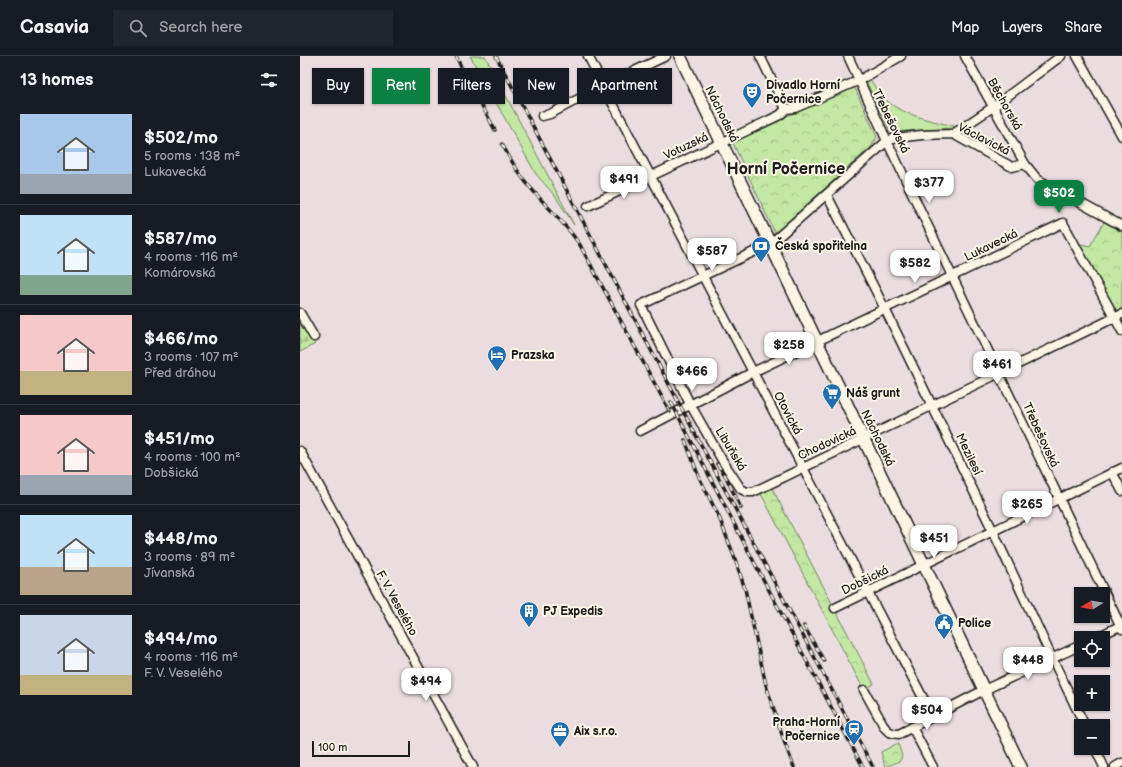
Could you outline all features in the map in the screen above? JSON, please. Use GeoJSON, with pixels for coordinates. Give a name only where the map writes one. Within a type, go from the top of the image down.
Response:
{"type":"FeatureCollection","features":[{"type":"Feature","properties":{"kind":"main road","name":"Náchodská"},"geometry":{"type":"LineString","coordinates":[[680,56],[1021,767]]}},
{"type":"Feature","properties":{"kind":"street","name":"Otovická"},"geometry":{"type":"LineString","coordinates":[[588,56],[594,68]]}},
{"type":"Feature","properties":{"kind":"street"},"geometry":{"type":"LineString","coordinates":[[641,68],[666,56]]}},
{"type":"Feature","properties":{"kind":"street"},"geometry":{"type":"LineString","coordinates":[[760,56],[786,109]]}},
{"type":"Feature","properties":{"kind":"street","name":"Třebešovská"},"geometry":{"type":"LineString","coordinates":[[848,56],[1058,499],[1122,627]]}},
{"type":"Feature","properties":{"kind":"street","name":"Votuzská"},"geometry":{"type":"LineString","coordinates":[[588,206],[780,115],[786,109],[795,108],[860,80],[902,56]]}},
{"type":"Feature","properties":{"kind":"street","name":"Běchorská"},"geometry":{"type":"LineString","coordinates":[[965,56],[1025,164]]}},
{"type":"Feature","properties":{"kind":"street"},"geometry":{"type":"LineString","coordinates":[[954,134],[1061,56]]}},
{"type":"Feature","properties":{"kind":"street"},"geometry":{"type":"LineString","coordinates":[[1077,56],[1122,136]]}},
{"type":"Feature","properties":{"kind":"street"},"geometry":{"type":"LineString","coordinates":[[542,116],[550,114],[577,100]]}},
{"type":"Feature","properties":{"kind":"street","name":"Otovická"},"geometry":{"type":"LineString","coordinates":[[613,104],[933,716]]}},
{"type":"Feature","properties":{"kind":"street","name":"Václavická"},"geometry":{"type":"LineString","coordinates":[[887,141],[895,138],[922,135],[954,134],[1012,167],[1025,164]]}},
{"type":"Feature","properties":{"kind":"street"},"geometry":{"type":"LineString","coordinates":[[690,404],[641,305],[770,243],[827,195],[887,141]]}},
{"type":"Feature","properties":{"kind":"street"},"geometry":{"type":"LineString","coordinates":[[1025,164],[1037,180],[1122,226]]}},
{"type":"Feature","properties":{"kind":"street","name":"Mezilesí"},"geometry":{"type":"LineString","coordinates":[[827,195],[885,309],[993,531],[1082,719]]}},
{"type":"Feature","properties":{"kind":"street","name":"Lukavecká"},"geometry":{"type":"LineString","coordinates":[[640,431],[753,372],[1063,224],[1118,316]]}},
{"type":"Feature","properties":{"kind":"street"},"geometry":{"type":"LineString","coordinates":[[300,313],[314,337]]}},
{"type":"Feature","properties":{"kind":"street"},"geometry":{"type":"LineString","coordinates":[[1118,316],[1122,331]]}},
{"type":"Feature","properties":{"kind":"street","name":"Chodovická"},"geometry":{"type":"LineString","coordinates":[[759,489],[1118,316]]}},
{"type":"Feature","properties":{"kind":"street","name":"Libuňská"},"geometry":{"type":"LineString","coordinates":[[690,404],[722,460],[741,489],[747,492],[753,492],[759,489]]}},
{"type":"Feature","properties":{"kind":"street","name":"F. V. Veselého"},"geometry":{"type":"LineString","coordinates":[[300,451],[473,767]]}},
{"type":"Feature","properties":{"kind":"street","name":"Dobšická"},"geometry":{"type":"LineString","coordinates":[[835,608],[1122,468]]}},
{"type":"Feature","properties":{"kind":"street"},"geometry":{"type":"LineString","coordinates":[[1112,472],[1122,491]]}},
{"type":"Feature","properties":{"kind":"street"},"geometry":{"type":"LineString","coordinates":[[1110,632],[1122,627]]}},
{"type":"Feature","properties":{"kind":"street"},"geometry":{"type":"LineString","coordinates":[[864,690],[885,728],[894,734],[899,734],[984,690],[1074,648]]}},
{"type":"Feature","properties":{"kind":"street"},"geometry":{"type":"LineString","coordinates":[[912,727],[933,767]]}},
{"type":"Feature","properties":{"kind":"street"},"geometry":{"type":"LineString","coordinates":[[1098,755],[1104,767]]}},
{"type":"Feature","properties":{"kind":"street"},"geometry":{"type":"LineString","coordinates":[[1115,767],[1122,764]]}},
{"type":"Feature","properties":{"kind":"green space"},"geometry":{"type":"Polygon","coordinates":[[[470,56],[485,56],[491,68],[477,68],[470,56]]]}},
{"type":"Feature","properties":{"kind":"green space"},"geometry":{"type":"Polygon","coordinates":[[[870,79],[885,100],[894,106],[913,115],[954,126],[953,128],[890,132],[866,81],[870,79]]]}},
{"type":"Feature","properties":{"kind":"green space"},"geometry":{"type":"Polygon","coordinates":[[[854,86],[877,137],[872,146],[775,233],[732,141],[854,86]]]}},
{"type":"Feature","properties":{"kind":"green space"},"geometry":{"type":"Polygon","coordinates":[[[505,94],[574,225],[555,196],[536,174],[497,104],[505,104],[505,94]]]}},
{"type":"Feature","properties":{"kind":"green space"},"geometry":{"type":"Polygon","coordinates":[[[1104,222],[1122,232],[1122,308],[1114,312],[1076,243],[1090,246],[1104,222]]]}},
{"type":"Feature","properties":{"kind":"green space"},"geometry":{"type":"Polygon","coordinates":[[[300,320],[315,344],[300,352],[300,320]]]}},
{"type":"Feature","properties":{"kind":"green space"},"geometry":{"type":"Polygon","coordinates":[[[771,486],[874,684],[864,690],[760,492],[771,486]]]}},
{"type":"Feature","properties":{"kind":"green space"},"geometry":{"type":"Polygon","coordinates":[[[898,743],[902,756],[900,761],[885,767],[881,752],[898,743]]]}},
{"type":"Feature","properties":{"kind":"railway"},"geometry":{"type":"LineString","coordinates":[[456,56],[462,68]]}},
{"type":"Feature","properties":{"kind":"railway"},"geometry":{"type":"LineString","coordinates":[[496,56],[873,767]]}},
{"type":"Feature","properties":{"kind":"railway"},"geometry":{"type":"LineString","coordinates":[[481,104],[495,130]]}},
{"type":"Feature","properties":{"kind":"railway"},"geometry":{"type":"LineString","coordinates":[[502,144],[525,181],[574,236],[580,245],[670,412]]}},
{"type":"Feature","properties":{"kind":"railway"},"geometry":{"type":"LineString","coordinates":[[671,402],[863,767]]}},
{"type":"Feature","properties":{"kind":"railway"},"geometry":{"type":"LineString","coordinates":[[685,440],[699,477],[719,517],[734,556],[745,589],[766,685],[794,767]]}},
{"type":"Feature","properties":{"kind":"railway"},"geometry":{"type":"LineString","coordinates":[[717,464],[725,475],[741,508]]}},
{"type":"Feature","properties":{"kind":"railway"},"geometry":{"type":"LineString","coordinates":[[804,626],[824,661]]}},
{"type":"Feature","properties":{"kind":"place","name":"Divadlo Horní Počernice"},"geometry":{"type":"Point","coordinates":[752,109]}},
{"type":"Feature","properties":{"kind":"place","name":"Česká spořitelna"},"geometry":{"type":"Point","coordinates":[761,263]}},
{"type":"Feature","properties":{"kind":"place","name":"Prazska"},"geometry":{"type":"Point","coordinates":[497,372]}},
{"type":"Feature","properties":{"kind":"place","name":"Náš grunt"},"geometry":{"type":"Point","coordinates":[832,410]}},
{"type":"Feature","properties":{"kind":"place","name":"PJ Expedis"},"geometry":{"type":"Point","coordinates":[529,628]}},
{"type":"Feature","properties":{"kind":"place","name":"Police"},"geometry":{"type":"Point","coordinates":[944,640]}},
{"type":"Feature","properties":{"kind":"place","name":"Praha-Horní Počernice"},"geometry":{"type":"Point","coordinates":[854,746]}},
{"type":"Feature","properties":{"kind":"place","name":"Aix s.r.o."},"geometry":{"type":"Point","coordinates":[560,748]}},
{"type":"Feature","properties":{"kind":"district","name":"Horní Počernice"},"geometry":{"type":"Point","coordinates":[786,168]}}]}
